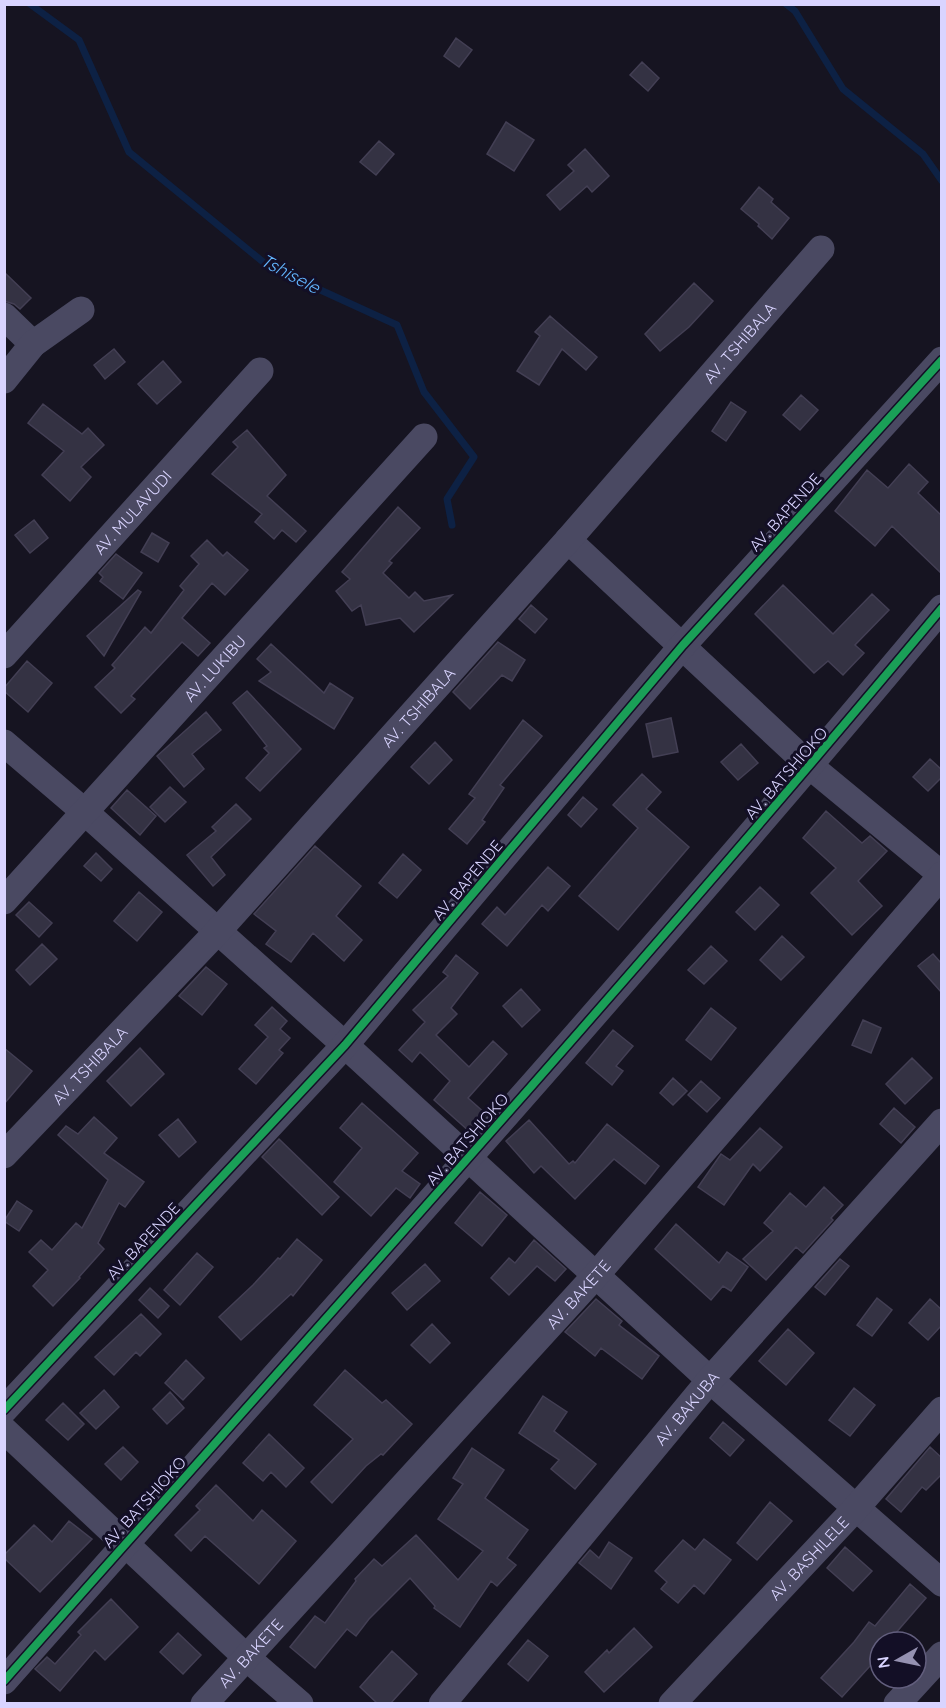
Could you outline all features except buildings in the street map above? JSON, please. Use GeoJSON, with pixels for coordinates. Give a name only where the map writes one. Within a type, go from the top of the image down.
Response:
{"type":"FeatureCollection","features":[{"type":"Feature","properties":{"kind":"street","name":"AV. TSHIBALA"},"geometry":{"type":"LineString","coordinates":[[4,1155],[217,932],[568,540],[821,249]]}},
{"type":"Feature","properties":{"kind":"street"},"geometry":{"type":"LineString","coordinates":[[4,380],[33,344],[81,310]]}},
{"type":"Feature","properties":{"kind":"street"},"geometry":{"type":"LineString","coordinates":[[4,316],[33,344]]}},
{"type":"Feature","properties":{"kind":"street","name":"AV. BAPENDE"},"geometry":{"type":"LineString","coordinates":[[4,1410],[345,1046],[683,645],[942,360]]}},
{"type":"Feature","properties":{"kind":"street","name":"AV. MULAVUDI"},"geometry":{"type":"LineString","coordinates":[[4,655],[260,371]]}},
{"type":"Feature","properties":{"kind":"street","name":"AV. LUKIBU"},"geometry":{"type":"LineString","coordinates":[[4,901],[424,437]]}},
{"type":"Feature","properties":{"kind":"street"},"geometry":{"type":"LineString","coordinates":[[568,540],[810,766],[942,875]]}},
{"type":"Feature","properties":{"kind":"street","name":"AV. BATSHIOKO"},"geometry":{"type":"LineString","coordinates":[[4,1680],[468,1159],[810,766],[942,608]]}},
{"type":"Feature","properties":{"kind":"street"},"geometry":{"type":"LineString","coordinates":[[4,743],[86,813],[345,1046],[710,1380],[942,1583]]}},
{"type":"Feature","properties":{"kind":"street","name":"AV. BAKETE"},"geometry":{"type":"LineString","coordinates":[[204,1704],[596,1275],[942,875]]}},
{"type":"Feature","properties":{"kind":"street","name":"AV. BAKUBA"},"geometry":{"type":"LineString","coordinates":[[442,1704],[710,1380],[942,1122]]}},
{"type":"Feature","properties":{"kind":"street","name":"AV. BASHILELE"},"geometry":{"type":"LineString","coordinates":[[672,1704],[855,1509],[942,1410]]}},
{"type":"Feature","properties":{"kind":"street"},"geometry":{"type":"LineString","coordinates":[[4,1430],[247,1658],[300,1704]]}},
{"type":"Feature","properties":{"kind":"street"},"geometry":{"type":"LineString","coordinates":[[897,1704],[942,1654]]}},
{"type":"Feature","properties":{"kind":"waterway","name":"Tshisele"},"geometry":{"type":"LineString","coordinates":[[30,4],[79,40],[129,152],[268,266],[397,325],[424,392],[474,457],[447,499],[452,525]]}},
{"type":"Feature","properties":{"kind":"waterway"},"geometry":{"type":"LineString","coordinates":[[786,4],[795,11],[843,89],[923,154],[942,181]]}},
{"type":"Feature","properties":{"kind":"cycle path"},"geometry":{"type":"LineString","coordinates":[[4,1410],[345,1045],[683,645],[942,360]]}},
{"type":"Feature","properties":{"kind":"cycle path"},"geometry":{"type":"LineString","coordinates":[[4,1681],[595,1014],[942,608]]}}]}
